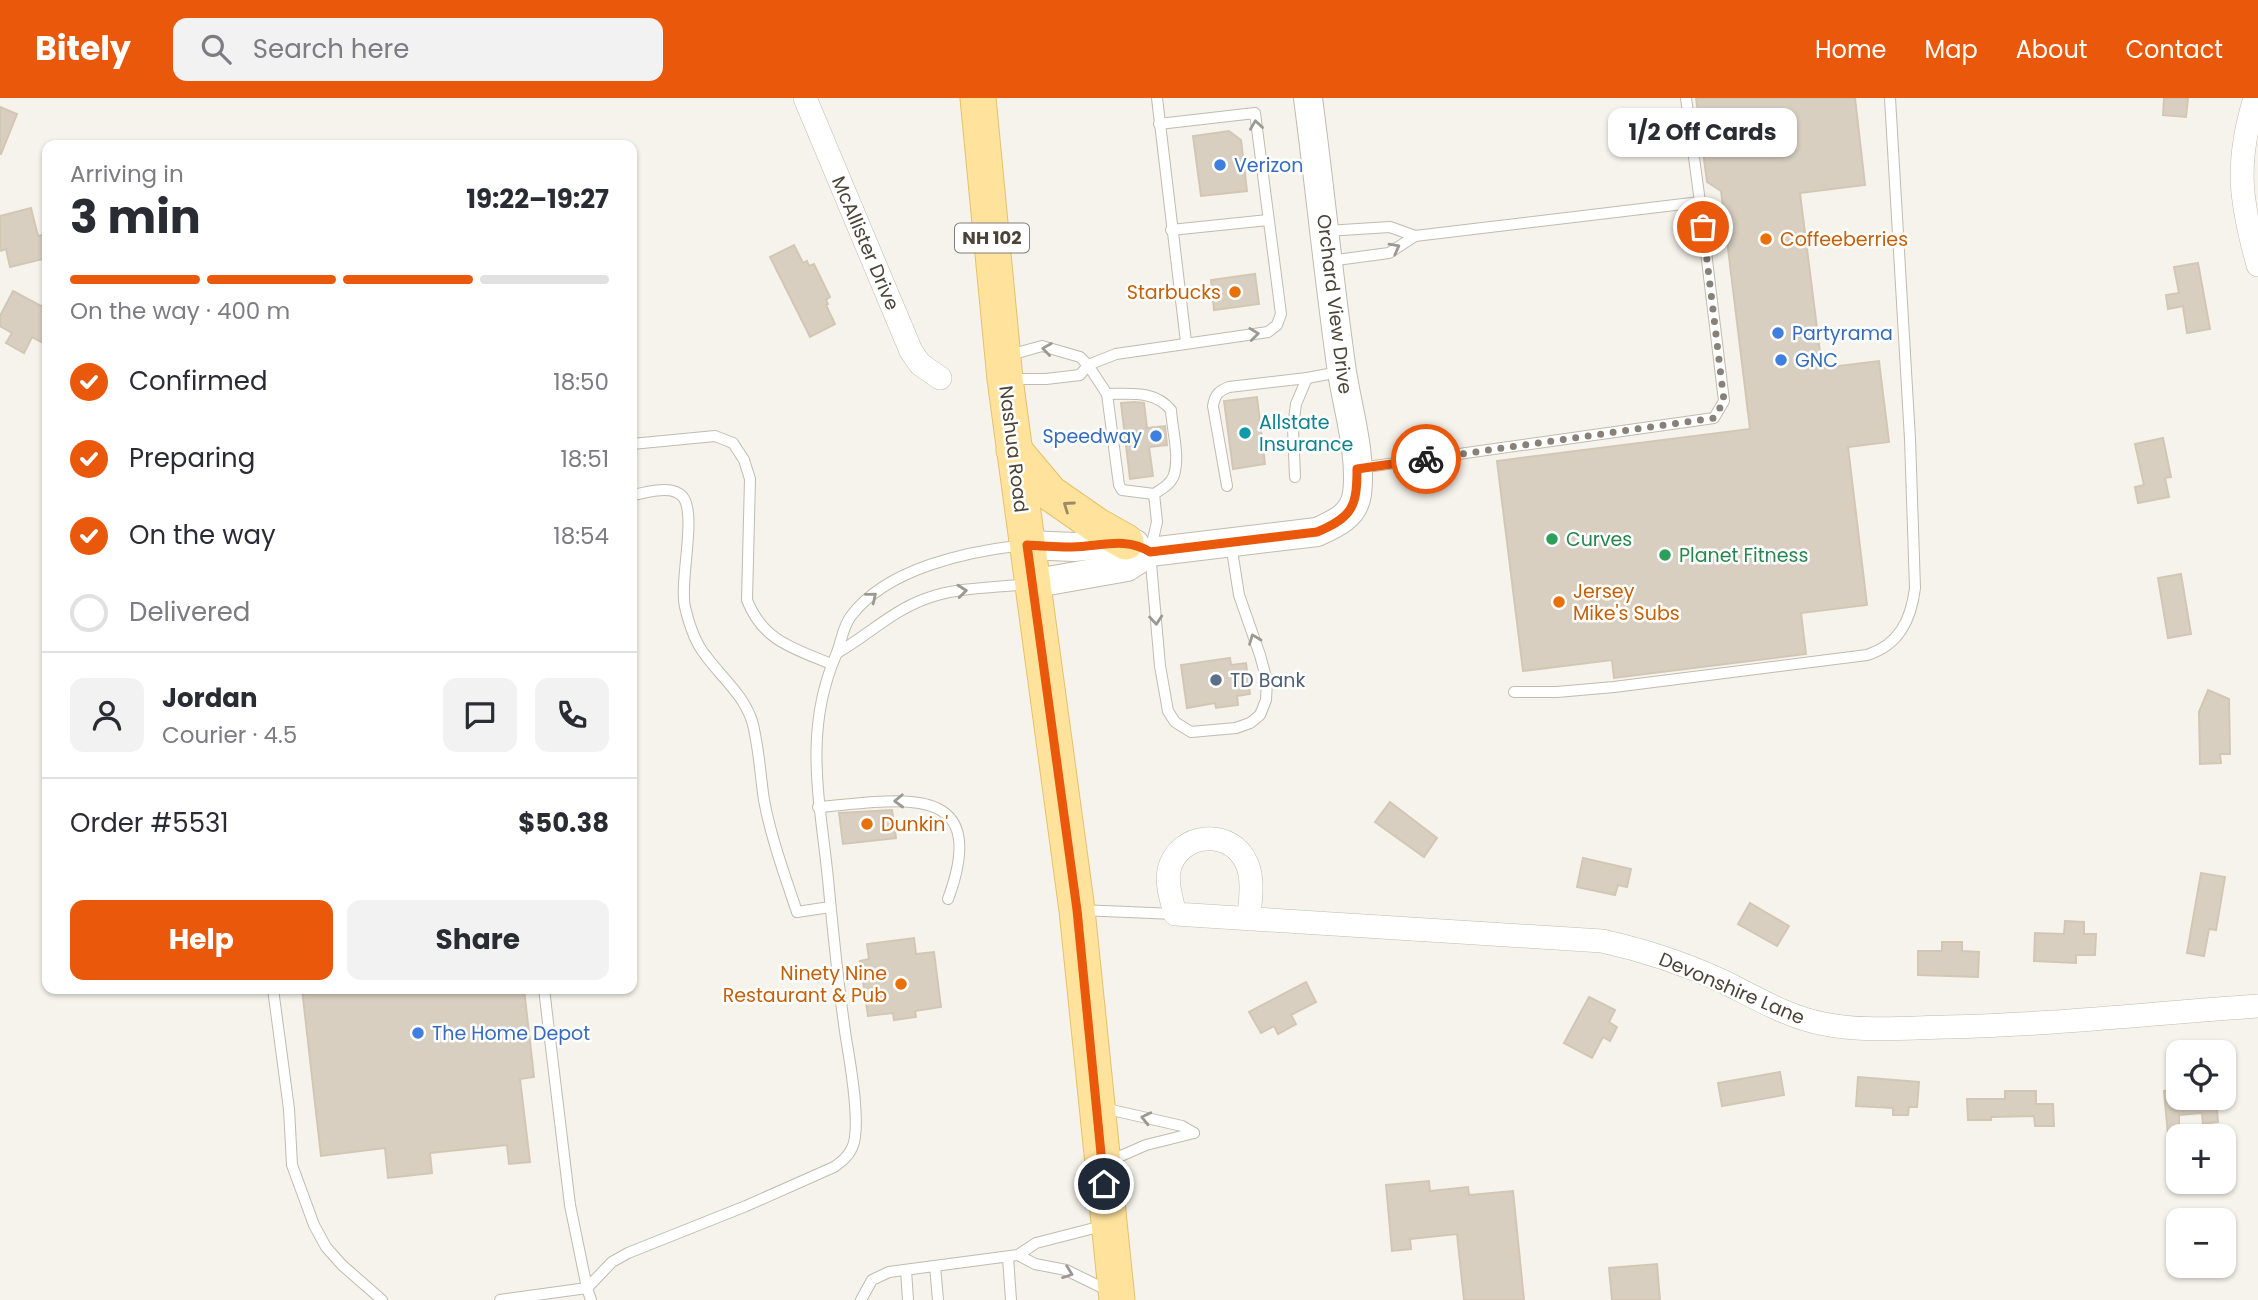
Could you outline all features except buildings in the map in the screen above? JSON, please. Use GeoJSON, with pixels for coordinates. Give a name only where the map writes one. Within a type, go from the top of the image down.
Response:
{"type":"FeatureCollection","features":[{"type":"Feature","properties":{"kind":"main road","name":"Nashua Road"},"geometry":{"type":"LineString","coordinates":[[978,98],[1013,449],[1077,910],[1117,1298]]}},
{"type":"Feature","properties":{"kind":"main road"},"geometry":{"type":"LineString","coordinates":[[1013,449],[1050,493],[1096,525],[1138,547]]}},
{"type":"Feature","properties":{"kind":"street","name":"McAllister Drive"},"geometry":{"type":"LineString","coordinates":[[805,98],[911,351],[920,364],[940,378]]}},
{"type":"Feature","properties":{"kind":"street","name":"Orchard View Drive"},"geometry":{"type":"LineString","coordinates":[[1027,545],[1138,547],[1231,544],[1317,532],[1337,523],[1352,510],[1357,495],[1357,469],[1308,98]]}},
{"type":"Feature","properties":{"kind":"street"},"geometry":{"type":"LineString","coordinates":[[2255,98],[2241,163],[2241,185],[2247,226],[2258,265]]}},
{"type":"Feature","properties":{"kind":"street","name":"Orchard View Drive"},"geometry":{"type":"LineString","coordinates":[[1031,584],[1127,567],[1138,547]]}},
{"type":"Feature","properties":{"kind":"street"},"geometry":{"type":"LineString","coordinates":[[1175,914],[1168,876],[1173,859],[1193,841],[1211,838],[1228,843],[1242,854],[1246,862],[1250,878],[1250,919]]}},
{"type":"Feature","properties":{"kind":"street","name":"Devonshire Lane"},"geometry":{"type":"LineString","coordinates":[[1175,914],[1602,941],[1686,966],[1801,1018],[1826,1024],[1872,1029],[2018,1026],[2258,1006]]}},
{"type":"Feature","properties":{"kind":"lane"},"geometry":{"type":"LineString","coordinates":[[1157,98],[1186,342]]}},
{"type":"Feature","properties":{"kind":"lane"},"geometry":{"type":"LineString","coordinates":[[1357,469],[1714,418],[1724,401],[1686,98]]}},
{"type":"Feature","properties":{"kind":"lane"},"geometry":{"type":"LineString","coordinates":[[1514,692],[1557,692],[1614,687],[1867,655],[1881,651],[1894,641],[1905,626],[1912,610],[1915,589],[1910,439],[1890,98]]}},
{"type":"Feature","properties":{"kind":"lane"},"geometry":{"type":"LineString","coordinates":[[1004,367],[1046,379],[1080,375],[1088,365],[1116,354],[1268,332],[1277,324],[1280,314],[1255,113],[1159,124]]}},
{"type":"Feature","properties":{"kind":"lane"},"geometry":{"type":"LineString","coordinates":[[1329,261],[1389,253],[1415,236],[1700,202]]}},
{"type":"Feature","properties":{"kind":"lane"},"geometry":{"type":"LineString","coordinates":[[1171,230],[1268,220]]}},
{"type":"Feature","properties":{"kind":"lane"},"geometry":{"type":"LineString","coordinates":[[1325,230],[1390,227],[1415,236]]}},
{"type":"Feature","properties":{"kind":"lane"},"geometry":{"type":"LineString","coordinates":[[1004,367],[1042,346],[1080,357],[1107,394],[1119,485],[1122,490],[1154,494],[1166,487],[1174,476],[1171,410],[1166,404],[1145,394],[1107,394]]}},
{"type":"Feature","properties":{"kind":"lane"},"geometry":{"type":"LineString","coordinates":[[1227,486],[1213,406],[1218,392],[1229,387],[1342,371]]}},
{"type":"Feature","properties":{"kind":"lane"},"geometry":{"type":"LineString","coordinates":[[1295,477],[1293,427],[1296,404],[1307,378]]}},
{"type":"Feature","properties":{"kind":"lane"},"geometry":{"type":"LineString","coordinates":[[637,444],[715,436],[733,443],[744,460],[750,479],[747,600],[754,617],[765,631],[785,645],[831,664]]}},
{"type":"Feature","properties":{"kind":"lane"},"geometry":{"type":"LineString","coordinates":[[637,495],[673,491],[682,496],[687,506],[683,595],[696,642],[736,690],[752,722],[765,802],[797,912],[830,907]]}},
{"type":"Feature","properties":{"kind":"lane"},"geometry":{"type":"LineString","coordinates":[[1154,494],[1157,522],[1138,547],[1168,711],[1182,729],[1191,732],[1236,728],[1250,723],[1260,715],[1266,700],[1267,681],[1261,655],[1239,594],[1231,544]]}},
{"type":"Feature","properties":{"kind":"lane"},"geometry":{"type":"LineString","coordinates":[[500,1300],[587,1288],[612,1262],[628,1253],[813,1177],[834,1167],[853,1147],[856,1132],[850,1063],[818,807],[815,758],[820,698],[837,653],[841,634],[852,615],[874,594],[935,562],[964,554],[1027,545]]}},
{"type":"Feature","properties":{"kind":"lane"},"geometry":{"type":"LineString","coordinates":[[837,653],[899,611],[924,599],[946,593],[1031,584]]}},
{"type":"Feature","properties":{"kind":"lane"},"geometry":{"type":"LineString","coordinates":[[818,807],[907,800],[936,807],[948,814],[956,827],[960,843],[959,863],[948,899]]}},
{"type":"Feature","properties":{"kind":"lane","name":"Devonshire Lane"},"geometry":{"type":"LineString","coordinates":[[1077,910],[1175,914]]}},
{"type":"Feature","properties":{"kind":"lane"},"geometry":{"type":"LineString","coordinates":[[274,994],[289,1109],[292,1165],[314,1225],[326,1247],[382,1300]]}},
{"type":"Feature","properties":{"kind":"lane"},"geometry":{"type":"LineString","coordinates":[[545,994],[570,1205],[591,1300]]}},
{"type":"Feature","properties":{"kind":"lane"},"geometry":{"type":"LineString","coordinates":[[1097,1106],[1182,1126],[1194,1133],[1146,1145],[1102,1164]]}},
{"type":"Feature","properties":{"kind":"lane"},"geometry":{"type":"LineString","coordinates":[[861,1300],[872,1280],[889,1272],[1013,1256],[1036,1243],[1108,1224]]}},
{"type":"Feature","properties":{"kind":"lane"},"geometry":{"type":"LineString","coordinates":[[1013,1256],[1035,1264],[1066,1270],[1117,1298]]}},
{"type":"Feature","properties":{"kind":"lane"},"geometry":{"type":"LineString","coordinates":[[1011,1300],[1013,1256]]}},
{"type":"Feature","properties":{"kind":"lane"},"geometry":{"type":"LineString","coordinates":[[934,1266],[938,1300]]}},
{"type":"Feature","properties":{"kind":"lane"},"geometry":{"type":"LineString","coordinates":[[906,1270],[908,1299]]}},
{"type":"Feature","properties":{"kind":"way so far"},"geometry":{"type":"LineString","coordinates":[[1426,459],[1714,418],[1724,401],[1703,227]]}},
{"type":"Feature","properties":{"kind":"place","name":"Verizon"},"geometry":{"type":"Point","coordinates":[1220,165]}},
{"type":"Feature","properties":{"kind":"place","name":"1/2 Off Cards"},"geometry":{"type":"Point","coordinates":[1703,227]}},
{"type":"Feature","properties":{"kind":"place","name":"Coffeeberries"},"geometry":{"type":"Point","coordinates":[1766,239]}},
{"type":"Feature","properties":{"kind":"place","name":"Starbucks"},"geometry":{"type":"Point","coordinates":[1235,292]}},
{"type":"Feature","properties":{"kind":"place","name":"Partyrama"},"geometry":{"type":"Point","coordinates":[1778,333]}},
{"type":"Feature","properties":{"kind":"place","name":"GNC"},"geometry":{"type":"Point","coordinates":[1781,360]}},
{"type":"Feature","properties":{"kind":"place","name":"Allstate Insurance"},"geometry":{"type":"Point","coordinates":[1245,433]}},
{"type":"Feature","properties":{"kind":"place","name":"Speedway"},"geometry":{"type":"Point","coordinates":[1156,436]}},
{"type":"Feature","properties":{"kind":"place","name":"Curves"},"geometry":{"type":"Point","coordinates":[1552,539]}},
{"type":"Feature","properties":{"kind":"place","name":"Planet Fitness"},"geometry":{"type":"Point","coordinates":[1665,555]}},
{"type":"Feature","properties":{"kind":"place","name":"Jersey Mike's Subs"},"geometry":{"type":"Point","coordinates":[1559,602]}},
{"type":"Feature","properties":{"kind":"place","name":"TD Bank"},"geometry":{"type":"Point","coordinates":[1216,680]}},
{"type":"Feature","properties":{"kind":"place","name":"Dunkin'"},"geometry":{"type":"Point","coordinates":[867,824]}},
{"type":"Feature","properties":{"kind":"place","name":"Ninety Nine Restaurant & Pub"},"geometry":{"type":"Point","coordinates":[901,984]}},
{"type":"Feature","properties":{"kind":"place","name":"The Home Depot"},"geometry":{"type":"Point","coordinates":[418,1033]}},
{"type":"Feature","properties":{"kind":"route"},"geometry":{"type":"LineString","coordinates":[[1104,1184],[1077,910],[1027,545],[1074,547],[1126,542],[1139,545],[1150,552],[1317,532],[1337,523],[1352,510],[1357,495],[1357,469],[1426,459]]}}]}
